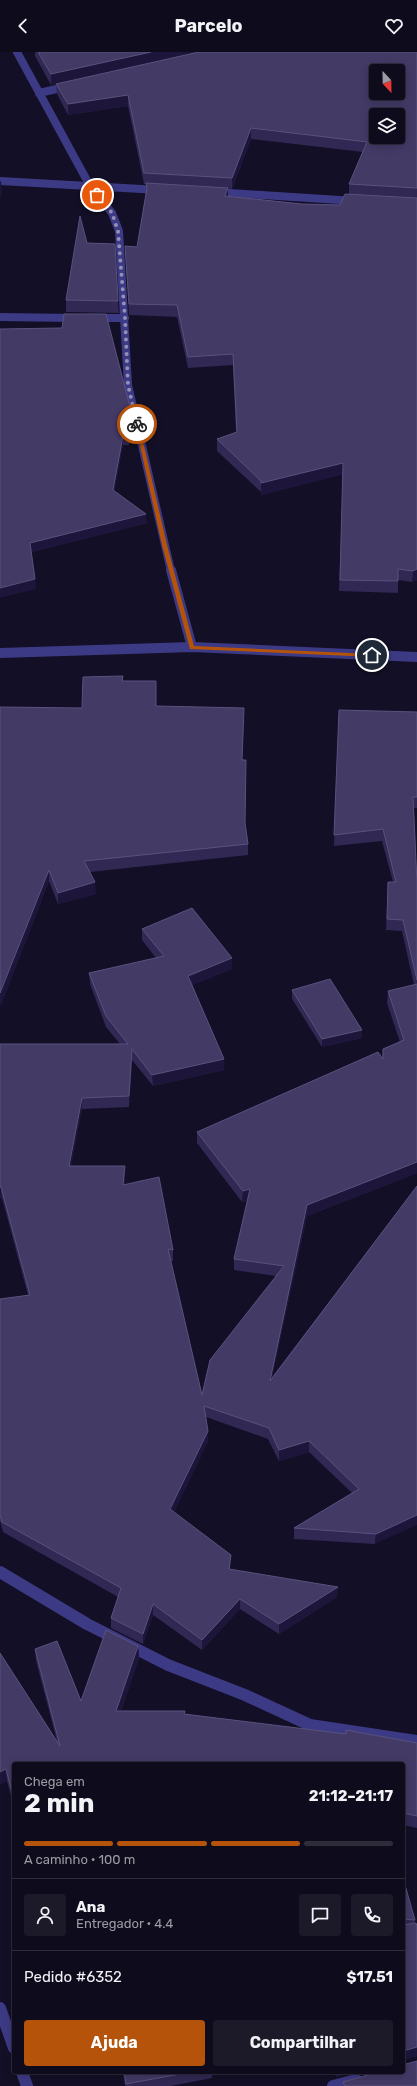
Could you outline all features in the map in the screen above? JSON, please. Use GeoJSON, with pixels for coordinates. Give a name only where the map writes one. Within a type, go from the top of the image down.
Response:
{"type":"FeatureCollection","features":[{"type":"Feature","properties":{"kind":"street"},"geometry":{"type":"LineString","coordinates":[[16,52],[90,186],[112,213],[118,231],[125,318],[128,385],[164,545],[192,647]]}},
{"type":"Feature","properties":{"kind":"street"},"geometry":{"type":"LineString","coordinates":[[39,93],[77,84]]}},
{"type":"Feature","properties":{"kind":"street"},"geometry":{"type":"LineString","coordinates":[[0,181],[168,190]]}},
{"type":"Feature","properties":{"kind":"street"},"geometry":{"type":"LineString","coordinates":[[208,192],[363,201]]}},
{"type":"Feature","properties":{"kind":"street"},"geometry":{"type":"LineString","coordinates":[[0,318],[125,318]]}},
{"type":"Feature","properties":{"kind":"street"},"geometry":{"type":"LineString","coordinates":[[0,654],[192,647],[417,657]]}},
{"type":"Feature","properties":{"kind":"street"},"geometry":{"type":"LineString","coordinates":[[0,1572],[87,1624],[168,1664],[245,1695],[310,1725],[417,1740]]}},
{"type":"Feature","properties":{"kind":"street"},"geometry":{"type":"LineString","coordinates":[[0,2008],[12,2042]]}},
{"type":"Feature","properties":{"kind":"street"},"geometry":{"type":"LineString","coordinates":[[23,2074],[27,2086]]}},
{"type":"Feature","properties":{"kind":"street"},"geometry":{"type":"LineString","coordinates":[[333,2086],[369,2076]]}},
{"type":"Feature","properties":{"kind":"building"},"geometry":{"type":"Polygon","coordinates":[[[38,52],[151,52],[51,74],[38,52]]]}},
{"type":"Feature","properties":{"kind":"building"},"geometry":{"type":"Polygon","coordinates":[[[199,52],[417,52],[417,188],[349,184],[367,142],[251,128],[232,178],[144,173],[128,95],[68,104],[56,84],[199,52]]]}},
{"type":"Feature","properties":{"kind":"building"},"geometry":{"type":"Polygon","coordinates":[[[146,183],[228,188],[225,196],[302,204],[340,205],[345,194],[417,198],[417,569],[413,571],[398,569],[398,581],[340,580],[343,463],[261,483],[261,481],[217,439],[237,432],[233,354],[188,357],[177,305],[129,304],[125,246],[137,247],[147,188],[146,183]]]}},
{"type":"Feature","properties":{"kind":"building"},"geometry":{"type":"Polygon","coordinates":[[[80,216],[87,243],[115,244],[118,301],[66,300],[80,216]]]}},
{"type":"Feature","properties":{"kind":"building"},"geometry":{"type":"Polygon","coordinates":[[[64,314],[106,314],[130,407],[129,436],[123,436],[113,490],[146,514],[30,543],[35,579],[0,588],[0,329],[62,328],[64,314]]]}},
{"type":"Feature","properties":{"kind":"building"},"geometry":{"type":"Polygon","coordinates":[[[123,676],[122,681],[156,681],[156,706],[244,708],[242,760],[246,760],[245,823],[248,844],[84,861],[95,882],[58,893],[49,870],[0,993],[0,707],[82,708],[83,677],[123,676]]]}},
{"type":"Feature","properties":{"kind":"building"},"geometry":{"type":"Polygon","coordinates":[[[339,710],[417,712],[417,797],[413,797],[417,883],[417,980],[403,920],[387,919],[388,882],[396,882],[383,829],[334,835],[339,710]]]}},
{"type":"Feature","properties":{"kind":"building"},"geometry":{"type":"Polygon","coordinates":[[[192,908],[232,958],[188,976],[224,1059],[152,1075],[132,1049],[129,1096],[82,1098],[69,1166],[125,1166],[123,1185],[159,1177],[173,1250],[168,1249],[202,1395],[210,1360],[284,1266],[234,1259],[250,1189],[243,1191],[197,1132],[378,1052],[383,1059],[383,1049],[404,1040],[388,991],[417,984],[417,1162],[307,1205],[270,1381],[417,1186],[417,1515],[376,1534],[294,1528],[359,1489],[309,1441],[279,1450],[269,1428],[204,1406],[208,1431],[170,1509],[231,1555],[229,1569],[338,1587],[279,1624],[240,1599],[202,1640],[153,1604],[143,1634],[111,1618],[121,1588],[2,1522],[0,1515],[0,1299],[30,1295],[0,1187],[0,1044],[128,1044],[106,1016],[89,973],[164,956],[142,929],[192,908]]]}},
{"type":"Feature","properties":{"kind":"building"},"geometry":{"type":"Polygon","coordinates":[[[330,979],[362,1030],[322,1039],[292,990],[330,979]]]}},
{"type":"Feature","properties":{"kind":"building"},"geometry":{"type":"Polygon","coordinates":[[[106,1630],[138,1646],[116,1711],[185,1711],[184,1714],[346,1734],[346,1730],[417,1743],[417,1816],[405,1813],[405,1762],[12,1762],[12,1793],[6,1769],[0,1772],[0,1653],[60,1746],[35,1649],[57,1641],[81,1701],[106,1630]]]}},
{"type":"Feature","properties":{"kind":"building"},"geometry":{"type":"Polygon","coordinates":[[[405,1885],[415,1920],[405,1919],[405,1885]]]}},
{"type":"Feature","properties":{"kind":"building"},"geometry":{"type":"Polygon","coordinates":[[[416,1923],[417,1926],[417,2047],[405,2050],[405,1925],[416,1923]]]}},
{"type":"Feature","properties":{"kind":"building"},"geometry":{"type":"Polygon","coordinates":[[[417,2061],[417,2086],[345,2086],[343,2082],[371,2074],[405,2074],[406,2064],[417,2061]]]}},
{"type":"Feature","properties":{"kind":"building"},"geometry":{"type":"Polygon","coordinates":[[[124,2074],[180,2074],[126,2084],[124,2074]]]}},
{"type":"Feature","properties":{"kind":"way so far"},"geometry":{"type":"LineString","coordinates":[[97,195],[112,213],[118,231],[125,318],[128,385],[137,424]]}},
{"type":"Feature","properties":{"kind":"route"},"geometry":{"type":"LineString","coordinates":[[137,424],[164,545],[192,647],[372,655]]}}]}
